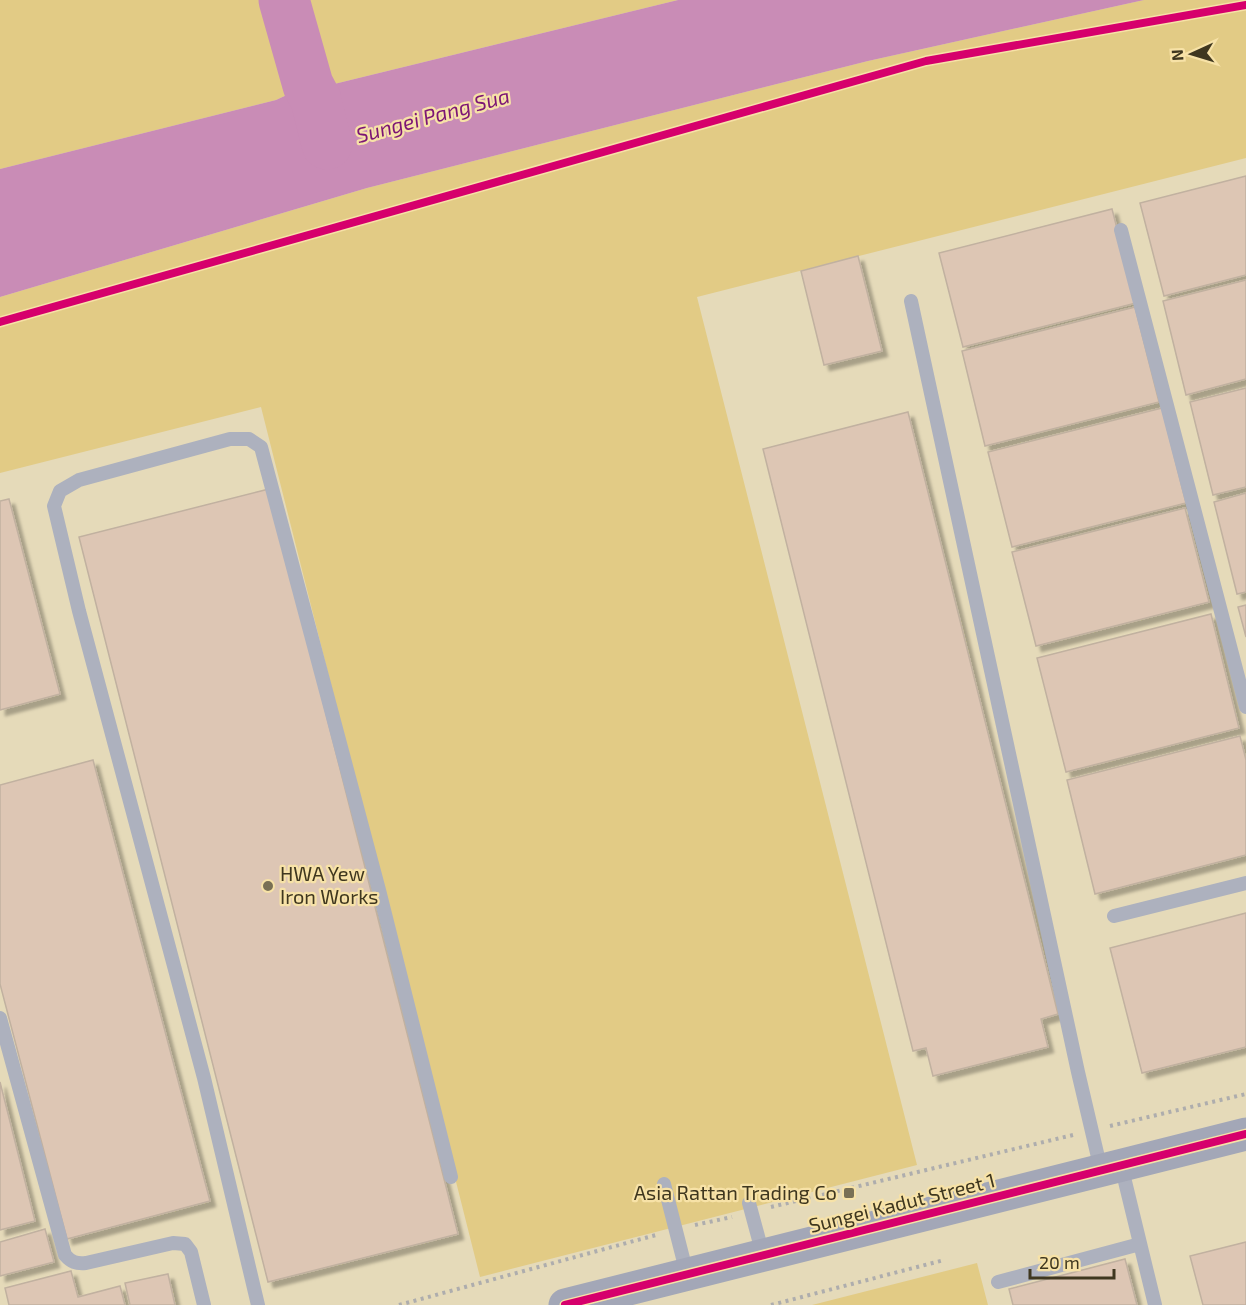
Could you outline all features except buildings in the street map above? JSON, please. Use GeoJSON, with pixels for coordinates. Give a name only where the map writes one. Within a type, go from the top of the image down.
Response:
{"type":"FeatureCollection","features":[{"type":"Feature","properties":{"kind":"street","name":"Sungei Kadut Street 1"},"geometry":{"type":"LineString","coordinates":[[565,1305],[1246,1134]]}},
{"type":"Feature","properties":{"kind":"lane"},"geometry":{"type":"LineString","coordinates":[[1121,230],[1246,707]]}},
{"type":"Feature","properties":{"kind":"lane"},"geometry":{"type":"LineString","coordinates":[[910,301],[1092,1131],[1111,1168],[1140,1244],[1155,1305]]}},
{"type":"Feature","properties":{"kind":"lane"},"geometry":{"type":"LineString","coordinates":[[258,1305],[204,1078],[79,611],[54,506],[60,491],[79,480],[230,439],[249,439],[261,447],[382,902],[451,1177]]}},
{"type":"Feature","properties":{"kind":"lane"},"geometry":{"type":"LineString","coordinates":[[1114,916],[1246,883]]}},
{"type":"Feature","properties":{"kind":"lane"},"geometry":{"type":"LineString","coordinates":[[0,1018],[65,1255],[77,1264],[173,1243],[185,1244],[190,1252],[204,1305]]}},
{"type":"Feature","properties":{"kind":"lane"},"geometry":{"type":"LineString","coordinates":[[664,1184],[687,1274]]}},
{"type":"Feature","properties":{"kind":"lane"},"geometry":{"type":"LineString","coordinates":[[750,1208],[763,1255]]}},
{"type":"Feature","properties":{"kind":"lane"},"geometry":{"type":"LineString","coordinates":[[998,1281],[1140,1244]]}},
{"type":"Feature","properties":{"kind":"path"},"geometry":{"type":"LineString","coordinates":[[399,1305],[750,1208],[1246,1094]]}},
{"type":"Feature","properties":{"kind":"path"},"geometry":{"type":"LineString","coordinates":[[771,1305],[944,1260]]}},
{"type":"Feature","properties":{"kind":"shaded area"},"geometry":{"type":"Polygon","coordinates":[[[0,0],[678,0],[326,86],[308,85],[276,100],[0,169],[0,0]]]}},
{"type":"Feature","properties":{"kind":"shaded area"},"geometry":{"type":"Polygon","coordinates":[[[1144,0],[1246,0],[1246,158],[697,297],[917,1165],[480,1277],[261,407],[0,473],[0,297],[367,188],[868,61],[1144,0]]]}},
{"type":"Feature","properties":{"kind":"shaded area"},"geometry":{"type":"Polygon","coordinates":[[[977,1263],[988,1305],[812,1305],[977,1263]]]}},
{"type":"Feature","properties":{"kind":"water","name":"Sungei Pang Sua"},"geometry":{"type":"Polygon","coordinates":[[[678,0],[1144,0],[868,61],[367,188],[0,297],[0,169],[276,100],[308,85],[326,86],[678,0]]]}},
{"type":"Feature","properties":{"kind":"waterway"},"geometry":{"type":"LineString","coordinates":[[284,0],[308,85],[316,100],[327,144]]}},
{"type":"Feature","properties":{"kind":"cycle path"},"geometry":{"type":"LineString","coordinates":[[0,322],[926,61],[1246,5]]}},
{"type":"Feature","properties":{"kind":"cycle path"},"geometry":{"type":"LineString","coordinates":[[565,1305],[1246,1134]]}},
{"type":"Feature","properties":{"kind":"place","name":"HWA Yew Iron Works"},"geometry":{"type":"Point","coordinates":[268,886]}},
{"type":"Feature","properties":{"kind":"place","name":"Asia Rattan Trading Co"},"geometry":{"type":"Point","coordinates":[849,1193]}}]}
